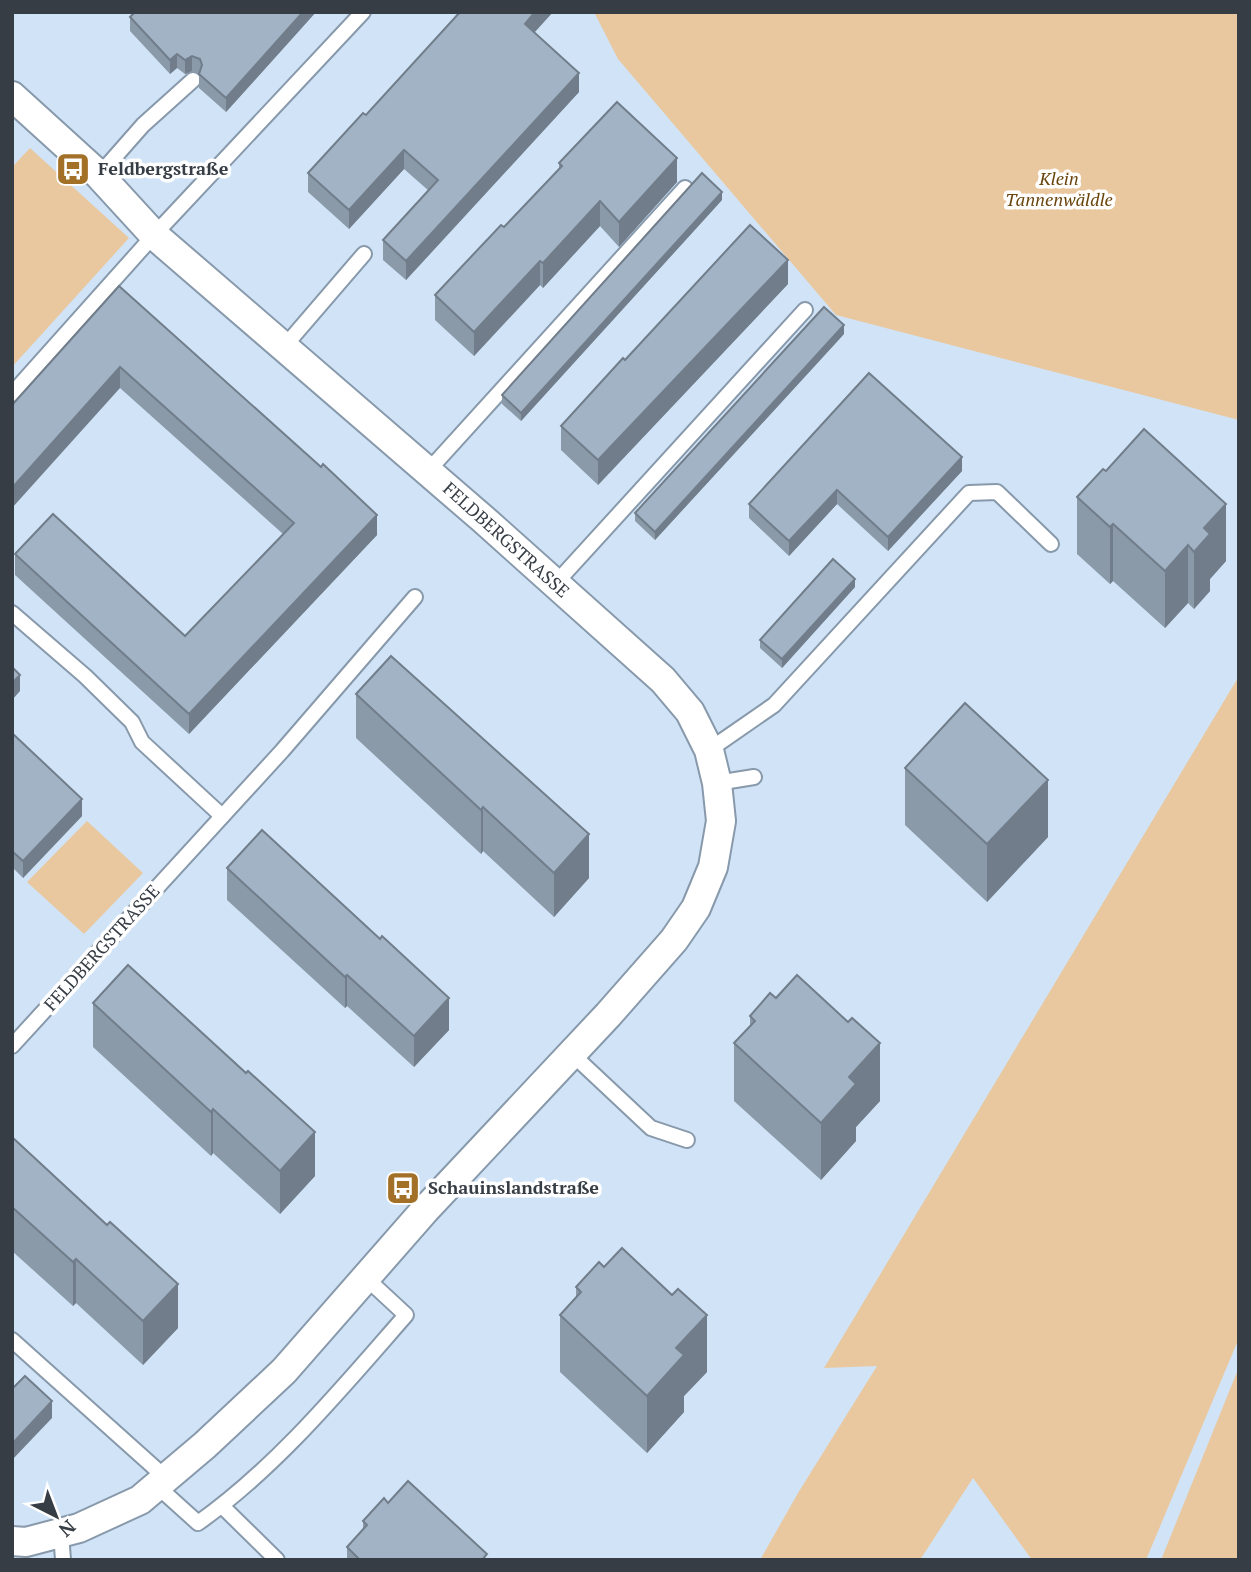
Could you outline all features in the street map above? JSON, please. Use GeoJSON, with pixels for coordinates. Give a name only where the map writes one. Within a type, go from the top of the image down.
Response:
{"type":"FeatureCollection","features":[{"type":"Feature","properties":{"kind":"street","name":"FELDBERGSTRASSE"},"geometry":{"type":"LineString","coordinates":[[12,96],[99,176],[155,234],[663,680],[690,712],[709,750],[717,783]]}},
{"type":"Feature","properties":{"kind":"street"},"geometry":{"type":"LineString","coordinates":[[12,1541],[62,1546],[79,1528],[141,1500],[284,1371],[365,1277],[674,940],[696,908],[713,867],[721,821],[717,783]]}},
{"type":"Feature","properties":{"kind":"lane"},"geometry":{"type":"LineString","coordinates":[[12,394],[155,234],[363,12]]}},
{"type":"Feature","properties":{"kind":"lane"},"geometry":{"type":"LineString","coordinates":[[99,176],[143,125],[193,80]]}},
{"type":"Feature","properties":{"kind":"lane"},"geometry":{"type":"LineString","coordinates":[[428,471],[685,188]]}},
{"type":"Feature","properties":{"kind":"lane"},"geometry":{"type":"LineString","coordinates":[[284,347],[364,254]]}},
{"type":"Feature","properties":{"kind":"lane"},"geometry":{"type":"LineString","coordinates":[[555,584],[805,310]]}},
{"type":"Feature","properties":{"kind":"lane"},"geometry":{"type":"LineString","coordinates":[[709,750],[774,705],[969,493],[997,492],[1051,544]]}},
{"type":"Feature","properties":{"kind":"lane","name":"FELDBERGSTRASSE"},"geometry":{"type":"LineString","coordinates":[[12,1046],[222,816],[415,597]]}},
{"type":"Feature","properties":{"kind":"lane"},"geometry":{"type":"LineString","coordinates":[[12,613],[85,676],[132,722],[142,742],[222,816]]}},
{"type":"Feature","properties":{"kind":"lane"},"geometry":{"type":"LineString","coordinates":[[717,783],[754,776]]}},
{"type":"Feature","properties":{"kind":"lane"},"geometry":{"type":"LineString","coordinates":[[571,1053],[651,1128],[687,1140]]}},
{"type":"Feature","properties":{"kind":"lane"},"geometry":{"type":"LineString","coordinates":[[12,1340],[161,1482],[198,1523],[222,1506],[268,1464],[406,1315],[365,1277]]}},
{"type":"Feature","properties":{"kind":"lane"},"geometry":{"type":"LineString","coordinates":[[222,1506],[277,1560]]}},
{"type":"Feature","properties":{"kind":"green space","name":"Klein Tannenwäldle"},"geometry":{"type":"Polygon","coordinates":[[[594,12],[1239,12],[1239,420],[836,315],[618,59],[594,12]]]}},
{"type":"Feature","properties":{"kind":"green space"},"geometry":{"type":"Polygon","coordinates":[[[30,148],[129,238],[12,367],[12,167],[30,148]]]}},
{"type":"Feature","properties":{"kind":"green space"},"geometry":{"type":"Polygon","coordinates":[[[1239,676],[1239,1338],[1146,1560],[1032,1560],[973,1478],[920,1560],[760,1560],[877,1366],[824,1368],[1239,676]]]}},
{"type":"Feature","properties":{"kind":"green space"},"geometry":{"type":"Polygon","coordinates":[[[87,821],[143,873],[84,934],[27,882],[87,821]]]}},
{"type":"Feature","properties":{"kind":"green space"},"geometry":{"type":"Polygon","coordinates":[[[1239,1367],[1239,1560],[1161,1560],[1239,1367]]]}},
{"type":"Feature","properties":{"kind":"building"},"geometry":{"type":"Polygon","coordinates":[[[135,12],[303,12],[226,98],[199,74],[202,65],[200,59],[192,56],[185,60],[177,54],[170,60],[130,17],[135,12]]]}},
{"type":"Feature","properties":{"kind":"building"},"geometry":{"type":"Polygon","coordinates":[[[460,12],[535,12],[525,24],[579,73],[406,261],[383,240],[438,180],[404,150],[349,210],[308,173],[363,113],[366,115],[460,12]]]}},
{"type":"Feature","properties":{"kind":"building"},"geometry":{"type":"Polygon","coordinates":[[[617,102],[677,158],[619,222],[600,201],[474,332],[435,295],[562,166],[559,163],[617,102]]]}},
{"type":"Feature","properties":{"kind":"building"},"geometry":{"type":"Polygon","coordinates":[[[702,173],[722,192],[521,413],[502,395],[702,173]]]}},
{"type":"Feature","properties":{"kind":"building"},"geometry":{"type":"Polygon","coordinates":[[[750,225],[788,260],[598,460],[561,426],[750,225]]]}},
{"type":"Feature","properties":{"kind":"building"},"geometry":{"type":"Polygon","coordinates":[[[119,286],[321,467],[323,464],[377,515],[189,714],[15,554],[53,514],[185,636],[294,523],[120,367],[12,488],[12,405],[119,286]]]}},
{"type":"Feature","properties":{"kind":"building"},"geometry":{"type":"Polygon","coordinates":[[[824,307],[844,325],[655,532],[635,513],[824,307]]]}},
{"type":"Feature","properties":{"kind":"building"},"geometry":{"type":"Polygon","coordinates":[[[869,373],[962,457],[888,537],[837,490],[789,541],[749,504],[869,373]]]}},
{"type":"Feature","properties":{"kind":"building"},"geometry":{"type":"Polygon","coordinates":[[[1144,429],[1226,504],[1204,528],[1210,534],[1194,552],[1188,545],[1165,571],[1113,524],[1110,527],[1077,497],[1103,469],[1106,471],[1144,429]]]}},
{"type":"Feature","properties":{"kind":"building"},"geometry":{"type":"Polygon","coordinates":[[[833,559],[855,579],[782,659],[760,640],[833,559]]]}},
{"type":"Feature","properties":{"kind":"building"},"geometry":{"type":"Polygon","coordinates":[[[391,656],[589,834],[554,873],[483,807],[481,810],[356,694],[391,656]]]}},
{"type":"Feature","properties":{"kind":"building"},"geometry":{"type":"Polygon","coordinates":[[[12,667],[20,675],[12,683],[12,667]]]}},
{"type":"Feature","properties":{"kind":"building"},"geometry":{"type":"Polygon","coordinates":[[[965,703],[1048,780],[987,844],[905,768],[965,703]]]}},
{"type":"Feature","properties":{"kind":"building"},"geometry":{"type":"Polygon","coordinates":[[[12,733],[82,799],[23,861],[12,851],[12,733]]]}},
{"type":"Feature","properties":{"kind":"building"},"geometry":{"type":"Polygon","coordinates":[[[262,830],[380,939],[382,936],[449,998],[414,1036],[347,975],[345,977],[227,868],[262,830]]]}},
{"type":"Feature","properties":{"kind":"building"},"geometry":{"type":"Polygon","coordinates":[[[128,965],[315,1132],[280,1171],[213,1109],[211,1112],[93,1003],[128,965]]]}},
{"type":"Feature","properties":{"kind":"building"},"geometry":{"type":"Polygon","coordinates":[[[797,975],[848,1022],[852,1018],[880,1043],[849,1077],[856,1084],[821,1123],[734,1043],[755,1021],[750,1016],[770,993],[776,998],[797,975]]]}},
{"type":"Feature","properties":{"kind":"building"},"geometry":{"type":"Polygon","coordinates":[[[12,1137],[107,1225],[110,1222],[178,1284],[143,1321],[76,1259],[73,1262],[12,1207],[12,1137]]]}},
{"type":"Feature","properties":{"kind":"building"},"geometry":{"type":"Polygon","coordinates":[[[622,1248],[672,1295],[678,1289],[707,1315],[676,1348],[684,1355],[647,1396],[560,1315],[581,1292],[576,1287],[599,1262],[604,1267],[622,1248]]]}},
{"type":"Feature","properties":{"kind":"building"},"geometry":{"type":"Polygon","coordinates":[[[25,1376],[52,1401],[12,1444],[12,1389],[25,1376]]]}},
{"type":"Feature","properties":{"kind":"building"},"geometry":{"type":"Polygon","coordinates":[[[408,1481],[487,1554],[482,1560],[360,1560],[347,1547],[367,1525],[363,1521],[384,1498],[388,1503],[408,1481]]]}},
{"type":"Feature","properties":{"kind":"place","name":"Feldbergstraße"},"geometry":{"type":"Point","coordinates":[73,169]}},
{"type":"Feature","properties":{"kind":"place","name":"Schauinslandstraße"},"geometry":{"type":"Point","coordinates":[403,1188]}}]}
